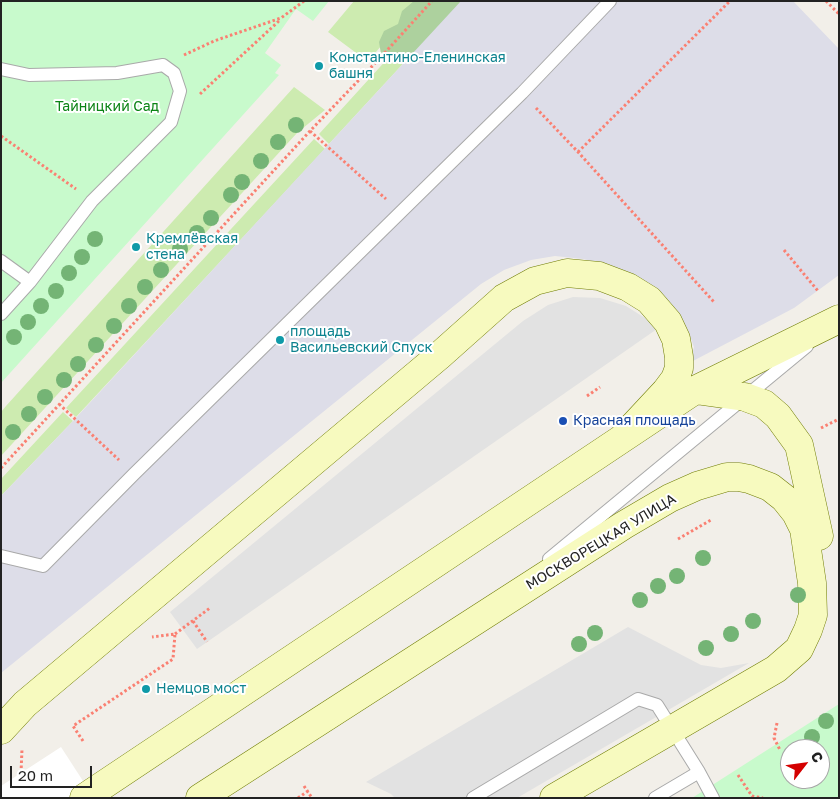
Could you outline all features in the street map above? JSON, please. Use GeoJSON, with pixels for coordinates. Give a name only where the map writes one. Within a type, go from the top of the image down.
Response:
{"type":"FeatureCollection","features":[{"type":"Feature","properties":{"kind":"main road"},"geometry":{"type":"LineString","coordinates":[[1,730],[25,704],[439,356],[504,298],[535,281],[567,273],[599,276],[628,287],[649,300],[668,322],[676,339],[679,357],[679,368],[675,379],[626,435]]}},
{"type":"Feature","properties":{"kind":"main road"},"geometry":{"type":"LineString","coordinates":[[88,795],[695,390],[838,320]]}},
{"type":"Feature","properties":{"kind":"main road","name":"МОСКВОРЕЦКАЯ УЛИЦА"},"geometry":{"type":"LineString","coordinates":[[554,798],[783,682],[814,654],[830,616],[829,591],[799,445],[778,416],[764,404],[745,397],[695,390]]}},
{"type":"Feature","properties":{"kind":"main road","name":"МОСКВОРЕЦКАЯ УЛИЦА"},"geometry":{"type":"LineString","coordinates":[[200,798],[624,525],[670,498],[697,486],[727,477],[740,477],[760,482],[770,487],[784,498],[796,513],[804,529],[812,583],[813,615],[799,649],[776,669],[588,798]]}},
{"type":"Feature","properties":{"kind":"lane"},"geometry":{"type":"LineString","coordinates":[[1,556],[44,566],[134,474],[522,93],[610,1]]}},
{"type":"Feature","properties":{"kind":"lane"},"geometry":{"type":"LineString","coordinates":[[1,69],[29,75],[117,73],[163,65],[174,73],[180,91],[171,122],[92,201],[30,282],[2,312]]}},
{"type":"Feature","properties":{"kind":"lane"},"geometry":{"type":"LineString","coordinates":[[1,260],[30,282]]}},
{"type":"Feature","properties":{"kind":"lane"},"geometry":{"type":"LineString","coordinates":[[429,650],[547,561],[838,320]]}},
{"type":"Feature","properties":{"kind":"lane"},"geometry":{"type":"LineString","coordinates":[[473,798],[638,699],[657,704],[713,798]]}},
{"type":"Feature","properties":{"kind":"lane"},"geometry":{"type":"LineString","coordinates":[[655,798],[699,772]]}},
{"type":"Feature","properties":{"kind":"path"},"geometry":{"type":"LineString","coordinates":[[171,122],[281,18],[304,1]]}},
{"type":"Feature","properties":{"kind":"path"},"geometry":{"type":"LineString","coordinates":[[1,468],[310,130],[432,1]]}},
{"type":"Feature","properties":{"kind":"path"},"geometry":{"type":"LineString","coordinates":[[578,152],[730,1]]}},
{"type":"Feature","properties":{"kind":"path"},"geometry":{"type":"LineString","coordinates":[[826,1],[839,14]]}},
{"type":"Feature","properties":{"kind":"path"},"geometry":{"type":"LineString","coordinates":[[163,65],[214,41],[281,18]]}},
{"type":"Feature","properties":{"kind":"path"},"geometry":{"type":"LineString","coordinates":[[522,93],[714,302]]}},
{"type":"Feature","properties":{"kind":"path"},"geometry":{"type":"LineString","coordinates":[[310,130],[401,212]]}},
{"type":"Feature","properties":{"kind":"path"},"geometry":{"type":"LineString","coordinates":[[1,136],[92,201]]}},
{"type":"Feature","properties":{"kind":"path"},"geometry":{"type":"LineString","coordinates":[[784,250],[818,291]]}},
{"type":"Feature","properties":{"kind":"path"},"geometry":{"type":"LineString","coordinates":[[587,396],[600,387]]}},
{"type":"Feature","properties":{"kind":"path"},"geometry":{"type":"LineString","coordinates":[[59,404],[134,474]]}},
{"type":"Feature","properties":{"kind":"path"},"geometry":{"type":"LineString","coordinates":[[814,432],[839,419]]}},
{"type":"Feature","properties":{"kind":"path"},"geometry":{"type":"LineString","coordinates":[[678,539],[711,520]]}},
{"type":"Feature","properties":{"kind":"path"},"geometry":{"type":"LineString","coordinates":[[146,642],[154,636],[175,634],[210,608]]}},
{"type":"Feature","properties":{"kind":"path"},"geometry":{"type":"LineString","coordinates":[[193,621],[207,642]]}},
{"type":"Feature","properties":{"kind":"path"},"geometry":{"type":"LineString","coordinates":[[83,741],[73,726],[173,659],[175,634]]}},
{"type":"Feature","properties":{"kind":"path"},"geometry":{"type":"LineString","coordinates":[[777,723],[774,738],[780,750]]}},
{"type":"Feature","properties":{"kind":"path"},"geometry":{"type":"LineString","coordinates":[[738,775],[752,796],[763,798]]}},
{"type":"Feature","properties":{"kind":"path"},"geometry":{"type":"LineString","coordinates":[[304,786],[312,798]]}},
{"type":"Feature","properties":{"kind":"path"},"geometry":{"type":"LineString","coordinates":[[298,798],[308,791]]}},
{"type":"Feature","properties":{"kind":"green space","name":"Тайницкий Сад"},"geometry":{"type":"Polygon","coordinates":[[[1,1],[329,1],[313,21],[296,9],[265,53],[281,65],[275,73],[279,75],[1,383],[1,1]]]}},
{"type":"Feature","properties":{"kind":"green space"},"geometry":{"type":"Polygon","coordinates":[[[354,1],[421,1],[375,53],[363,58],[328,32],[354,1]]]}},
{"type":"Feature","properties":{"kind":"green space"},"geometry":{"type":"Polygon","coordinates":[[[414,1],[466,1],[428,45],[406,57],[394,58],[381,54],[379,42],[384,31],[398,24],[402,11],[414,1]]]}},
{"type":"Feature","properties":{"kind":"green space"},"geometry":{"type":"Polygon","coordinates":[[[440,1],[461,1],[329,144],[319,134],[440,1]]]}},
{"type":"Feature","properties":{"kind":"green space"},"geometry":{"type":"Polygon","coordinates":[[[294,87],[325,110],[297,133],[1,456],[1,412],[294,87]]]}},
{"type":"Feature","properties":{"kind":"green space"},"geometry":{"type":"Polygon","coordinates":[[[314,139],[325,149],[76,417],[66,408],[314,139]]]}},
{"type":"Feature","properties":{"kind":"green space"},"geometry":{"type":"Polygon","coordinates":[[[63,412],[73,421],[1,496],[1,479],[63,412]]]}},
{"type":"Feature","properties":{"kind":"green space"},"geometry":{"type":"Polygon","coordinates":[[[839,704],[839,798],[692,798],[780,742],[780,789],[830,789],[830,739],[784,739],[839,704]]]}},
{"type":"Feature","properties":{"kind":"shaded area","name":"площадь Васильевский Спуск"},"geometry":{"type":"Polygon","coordinates":[[[461,1],[793,1],[839,49],[839,275],[794,308],[691,362],[694,347],[689,333],[679,315],[668,301],[657,291],[608,265],[583,259],[555,256],[531,260],[504,270],[481,284],[1,673],[1,496],[73,421],[461,1]]]}},
{"type":"Feature","properties":{"kind":"shaded area"},"geometry":{"type":"Polygon","coordinates":[[[573,297],[600,298],[626,306],[645,318],[657,329],[197,649],[170,612],[523,321],[548,305],[573,297]]]}},
{"type":"Feature","properties":{"kind":"shaded area"},"geometry":{"type":"Polygon","coordinates":[[[628,627],[701,665],[721,668],[749,663],[517,798],[395,798],[391,794],[366,782],[628,627]]]}},
{"type":"Feature","properties":{"kind":"pier"},"geometry":{"type":"Polygon","coordinates":[[[61,747],[94,798],[1,798],[1,786],[61,747]]]}},
{"type":"Feature","properties":{"kind":"place","name":"Константино-Еленинская башня"},"geometry":{"type":"Point","coordinates":[319,66]}},
{"type":"Feature","properties":{"kind":"place","name":"Кремлёвская стена"},"geometry":{"type":"Point","coordinates":[136,247]}},
{"type":"Feature","properties":{"kind":"place","name":"площадь Васильевский Спуск"},"geometry":{"type":"Point","coordinates":[280,340]}},
{"type":"Feature","properties":{"kind":"place","name":"Красная площадь"},"geometry":{"type":"Point","coordinates":[563,421]}},
{"type":"Feature","properties":{"kind":"place","name":"Немцов мост"},"geometry":{"type":"Point","coordinates":[146,689]}}]}
